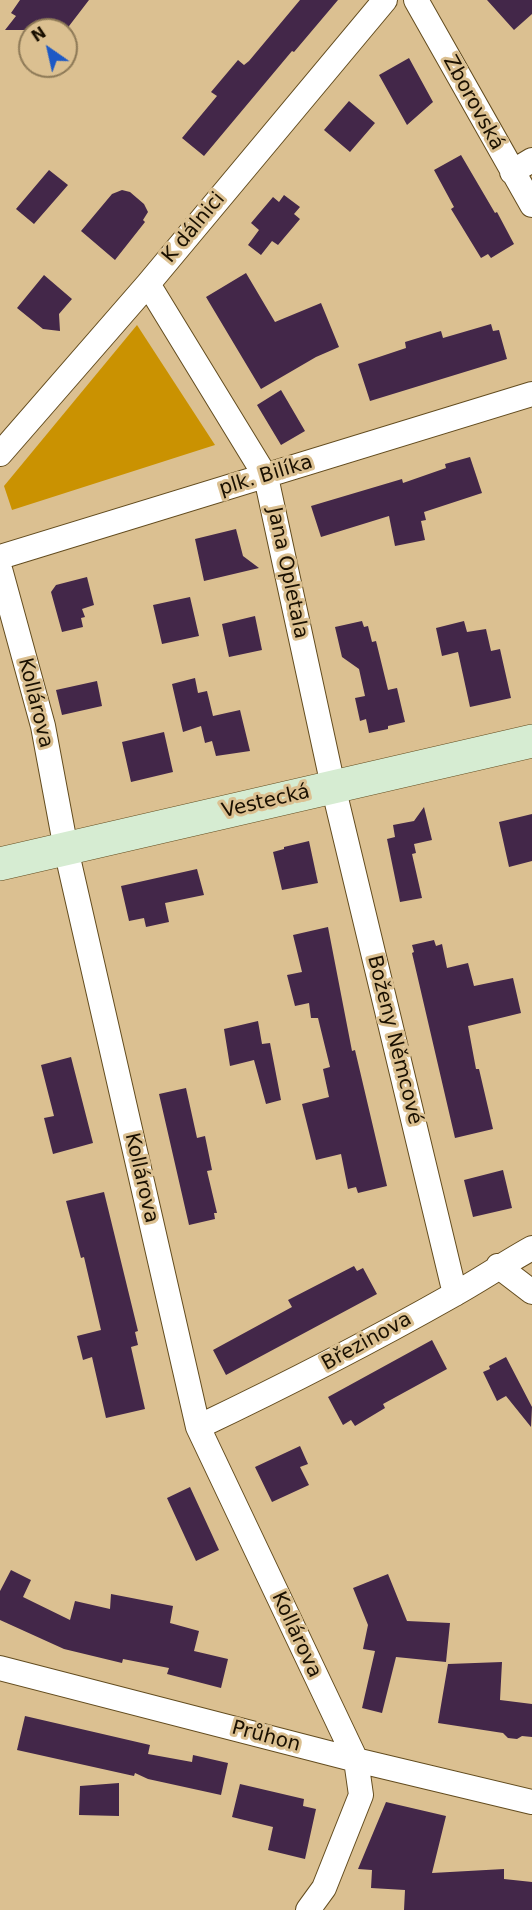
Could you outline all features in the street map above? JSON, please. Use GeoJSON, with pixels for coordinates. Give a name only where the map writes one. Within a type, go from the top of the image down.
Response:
{"type":"FeatureCollection","features":[{"type":"Feature","properties":{"kind":"street","name":"K dálnici"},"geometry":{"type":"LineString","coordinates":[[0,454],[148,284],[385,0]]}},
{"type":"Feature","properties":{"kind":"street","name":"Zborovská"},"geometry":{"type":"LineString","coordinates":[[416,0],[522,166],[532,205]]}},
{"type":"Feature","properties":{"kind":"street","name":"Jana Opletala"},"geometry":{"type":"LineString","coordinates":[[148,284],[266,477],[333,786]]}},
{"type":"Feature","properties":{"kind":"street","name":"plk. Bilíka"},"geometry":{"type":"LineString","coordinates":[[0,557],[532,394]]}},
{"type":"Feature","properties":{"kind":"street","name":"Kollárova"},"geometry":{"type":"LineString","coordinates":[[0,569],[43,726],[66,849],[198,1427],[356,1760],[361,1795],[323,1899],[308,1910]]}},
{"type":"Feature","properties":{"kind":"street","name":"Vestecká"},"geometry":{"type":"LineString","coordinates":[[0,864],[532,741]]}},
{"type":"Feature","properties":{"kind":"street","name":"Boženy Němcové"},"geometry":{"type":"LineString","coordinates":[[333,786],[455,1294]]}},
{"type":"Feature","properties":{"kind":"street","name":"Březinova"},"geometry":{"type":"LineString","coordinates":[[198,1427],[304,1377],[455,1294],[498,1266],[532,1248]]}},
{"type":"Feature","properties":{"kind":"street"},"geometry":{"type":"LineString","coordinates":[[498,1266],[532,1292]]}},
{"type":"Feature","properties":{"kind":"street","name":"Průhon"},"geometry":{"type":"LineString","coordinates":[[0,1668],[356,1760],[532,1802]]}},
{"type":"Feature","properties":{"kind":"shaded area"},"geometry":{"type":"Polygon","coordinates":[[[137,325],[215,445],[12,510],[4,486],[137,325]]]}},
{"type":"Feature","properties":{"kind":"building"},"geometry":{"type":"Polygon","coordinates":[[[20,0],[89,0],[75,18],[18,18],[18,30],[5,30],[16,16],[11,13],[20,0]]]}},
{"type":"Feature","properties":{"kind":"building"},"geometry":{"type":"Polygon","coordinates":[[[300,0],[338,0],[204,156],[182,138],[217,96],[211,92],[238,60],[244,65],[249,61],[300,0]]]}},
{"type":"Feature","properties":{"kind":"building"},"geometry":{"type":"Polygon","coordinates":[[[487,0],[532,0],[532,14],[514,30],[487,0]]]}},
{"type":"Feature","properties":{"kind":"building"},"geometry":{"type":"Polygon","coordinates":[[[409,58],[433,102],[407,125],[379,75],[409,58]]]}},
{"type":"Feature","properties":{"kind":"building"},"geometry":{"type":"Polygon","coordinates":[[[349,101],[375,123],[350,152],[324,130],[349,101]]]}},
{"type":"Feature","properties":{"kind":"building"},"geometry":{"type":"Polygon","coordinates":[[[461,155],[514,244],[491,258],[488,254],[481,258],[451,209],[454,207],[434,170],[461,155]]]}},
{"type":"Feature","properties":{"kind":"building"},"geometry":{"type":"Polygon","coordinates":[[[49,170],[68,185],[34,224],[16,209],[49,170]]]}},
{"type":"Feature","properties":{"kind":"building"},"geometry":{"type":"Polygon","coordinates":[[[122,190],[130,192],[144,204],[148,212],[143,220],[145,222],[115,260],[81,231],[112,194],[122,190]]]}},
{"type":"Feature","properties":{"kind":"building"},"geometry":{"type":"Polygon","coordinates":[[[284,195],[300,207],[294,214],[300,219],[278,245],[272,241],[261,255],[248,245],[259,230],[251,223],[273,197],[279,202],[284,195]]]}},
{"type":"Feature","properties":{"kind":"building"},"geometry":{"type":"Polygon","coordinates":[[[246,273],[275,322],[321,303],[339,347],[316,357],[261,389],[206,297],[246,273]]]}},
{"type":"Feature","properties":{"kind":"building"},"geometry":{"type":"Polygon","coordinates":[[[44,275],[72,299],[59,314],[60,331],[43,329],[17,308],[44,275]]]}},
{"type":"Feature","properties":{"kind":"building"},"geometry":{"type":"Polygon","coordinates":[[[491,324],[493,331],[499,330],[507,359],[370,401],[358,364],[406,348],[405,342],[441,331],[443,338],[491,324]]]}},
{"type":"Feature","properties":{"kind":"building"},"geometry":{"type":"Polygon","coordinates":[[[281,390],[305,431],[281,445],[257,405],[281,390]]]}},
{"type":"Feature","properties":{"kind":"building"},"geometry":{"type":"Polygon","coordinates":[[[470,457],[482,493],[424,512],[426,520],[421,521],[425,540],[395,546],[389,516],[321,537],[311,506],[402,479],[403,483],[446,468],[445,464],[470,457]]]}},
{"type":"Feature","properties":{"kind":"building"},"geometry":{"type":"Polygon","coordinates":[[[236,529],[243,556],[259,568],[204,581],[195,539],[236,529]]]}},
{"type":"Feature","properties":{"kind":"building"},"geometry":{"type":"Polygon","coordinates":[[[87,577],[94,605],[82,609],[85,617],[81,618],[83,627],[62,632],[51,592],[56,585],[87,577]]]}},
{"type":"Feature","properties":{"kind":"building"},"geometry":{"type":"Polygon","coordinates":[[[190,597],[199,636],[162,644],[153,605],[190,597]]]}},
{"type":"Feature","properties":{"kind":"building"},"geometry":{"type":"Polygon","coordinates":[[[255,616],[262,650],[229,657],[222,624],[255,616]]]}},
{"type":"Feature","properties":{"kind":"building"},"geometry":{"type":"Polygon","coordinates":[[[362,621],[364,627],[368,626],[372,642],[376,641],[388,690],[397,688],[405,722],[369,733],[366,719],[360,721],[355,698],[365,696],[359,669],[342,657],[335,627],[362,621]]]}},
{"type":"Feature","properties":{"kind":"building"},"geometry":{"type":"Polygon","coordinates":[[[464,621],[467,632],[486,629],[491,651],[500,649],[511,698],[470,707],[458,652],[442,656],[436,628],[464,621]]]}},
{"type":"Feature","properties":{"kind":"building"},"geometry":{"type":"Polygon","coordinates":[[[195,678],[198,693],[207,691],[213,716],[240,710],[250,751],[216,756],[212,741],[205,743],[201,726],[183,732],[172,684],[195,678]]]}},
{"type":"Feature","properties":{"kind":"building"},"geometry":{"type":"Polygon","coordinates":[[[97,681],[102,706],[62,715],[56,690],[97,681]]]}},
{"type":"Feature","properties":{"kind":"building"},"geometry":{"type":"Polygon","coordinates":[[[164,732],[173,772],[131,782],[122,742],[164,732]]]}},
{"type":"Feature","properties":{"kind":"building"},"geometry":{"type":"Polygon","coordinates":[[[424,807],[432,840],[414,844],[416,853],[412,854],[422,898],[400,902],[387,839],[395,837],[393,825],[414,821],[424,807]]]}},
{"type":"Feature","properties":{"kind":"building"},"geometry":{"type":"Polygon","coordinates":[[[532,814],[532,861],[509,867],[499,822],[532,814]]]}},
{"type":"Feature","properties":{"kind":"building"},"geometry":{"type":"Polygon","coordinates":[[[309,841],[318,883],[282,890],[273,852],[309,841]]]}},
{"type":"Feature","properties":{"kind":"building"},"geometry":{"type":"Polygon","coordinates":[[[197,869],[204,895],[165,903],[169,922],[146,927],[144,918],[129,921],[121,886],[197,869]]]}},
{"type":"Feature","properties":{"kind":"building"},"geometry":{"type":"Polygon","coordinates":[[[328,927],[352,1051],[355,1050],[387,1186],[358,1193],[356,1187],[348,1189],[341,1154],[316,1160],[302,1104],[329,1097],[323,1069],[330,1067],[318,1018],[311,1018],[309,1003],[295,1006],[287,975],[302,972],[293,935],[328,927]]]}},
{"type":"Feature","properties":{"kind":"building"},"geometry":{"type":"Polygon","coordinates":[[[434,940],[436,946],[442,944],[447,968],[468,963],[474,986],[513,978],[521,1013],[468,1026],[476,1069],[479,1069],[493,1129],[455,1138],[412,953],[414,952],[412,945],[434,940]]]}},
{"type":"Feature","properties":{"kind":"building"},"geometry":{"type":"Polygon","coordinates":[[[258,1021],[262,1044],[270,1043],[281,1100],[266,1104],[254,1060],[230,1066],[224,1029],[258,1021]]]}},
{"type":"Feature","properties":{"kind":"building"},"geometry":{"type":"Polygon","coordinates":[[[71,1057],[93,1143],[53,1154],[44,1118],[54,1116],[41,1065],[71,1057]]]}},
{"type":"Feature","properties":{"kind":"building"},"geometry":{"type":"Polygon","coordinates":[[[186,1088],[197,1138],[205,1136],[212,1170],[207,1171],[217,1213],[214,1213],[215,1219],[189,1225],[159,1094],[186,1088]]]}},
{"type":"Feature","properties":{"kind":"building"},"geometry":{"type":"Polygon","coordinates":[[[503,1170],[512,1208],[473,1217],[464,1180],[503,1170]]]}},
{"type":"Feature","properties":{"kind":"building"},"geometry":{"type":"Polygon","coordinates":[[[104,1192],[138,1331],[135,1332],[138,1345],[131,1347],[145,1409],[106,1418],[92,1357],[83,1360],[77,1336],[101,1330],[84,1257],[81,1258],[66,1201],[104,1192]]]}},
{"type":"Feature","properties":{"kind":"building"},"geometry":{"type":"Polygon","coordinates":[[[354,1266],[357,1271],[363,1268],[377,1294],[226,1375],[213,1350],[292,1307],[288,1300],[354,1266]]]}},
{"type":"Feature","properties":{"kind":"building"},"geometry":{"type":"Polygon","coordinates":[[[432,1340],[447,1369],[383,1404],[385,1408],[355,1426],[351,1420],[343,1425],[328,1397],[432,1340]]]}},
{"type":"Feature","properties":{"kind":"building"},"geometry":{"type":"Polygon","coordinates":[[[506,1357],[532,1407],[531,1427],[506,1396],[497,1401],[483,1372],[506,1357]]]}},
{"type":"Feature","properties":{"kind":"building"},"geometry":{"type":"Polygon","coordinates":[[[300,1446],[308,1464],[300,1467],[309,1485],[272,1502],[255,1467],[300,1446]]]}},
{"type":"Feature","properties":{"kind":"building"},"geometry":{"type":"Polygon","coordinates":[[[190,1487],[219,1550],[196,1561],[167,1498],[190,1487]]]}},
{"type":"Feature","properties":{"kind":"building"},"geometry":{"type":"Polygon","coordinates":[[[11,1570],[31,1580],[23,1597],[70,1620],[75,1601],[110,1609],[111,1594],[173,1606],[170,1623],[199,1631],[194,1651],[228,1659],[221,1688],[167,1674],[169,1668],[123,1659],[122,1663],[64,1649],[0,1620],[0,1591],[11,1570]]]}},
{"type":"Feature","properties":{"kind":"building"},"geometry":{"type":"Polygon","coordinates":[[[388,1574],[407,1621],[450,1623],[446,1662],[396,1657],[382,1713],[362,1708],[375,1651],[363,1649],[368,1625],[353,1588],[388,1574]]]}},
{"type":"Feature","properties":{"kind":"building"},"geometry":{"type":"Polygon","coordinates":[[[502,1662],[500,1700],[532,1704],[532,1737],[508,1738],[503,1733],[438,1723],[448,1664],[502,1662]]]}},
{"type":"Feature","properties":{"kind":"building"},"geometry":{"type":"Polygon","coordinates":[[[25,1716],[150,1745],[148,1754],[192,1762],[193,1755],[228,1763],[221,1795],[148,1779],[135,1773],[134,1776],[17,1750],[25,1716]]]}},
{"type":"Feature","properties":{"kind":"building"},"geometry":{"type":"Polygon","coordinates":[[[119,1783],[119,1816],[79,1815],[80,1786],[119,1783]]]}},
{"type":"Feature","properties":{"kind":"building"},"geometry":{"type":"Polygon","coordinates":[[[240,1784],[304,1799],[303,1806],[316,1809],[305,1859],[268,1850],[273,1827],[232,1817],[240,1784]]]}},
{"type":"Feature","properties":{"kind":"building"},"geometry":{"type":"Polygon","coordinates":[[[386,1802],[446,1816],[432,1873],[504,1869],[504,1879],[532,1882],[532,1910],[404,1910],[405,1890],[371,1888],[372,1870],[358,1869],[386,1802]]]}}]}
